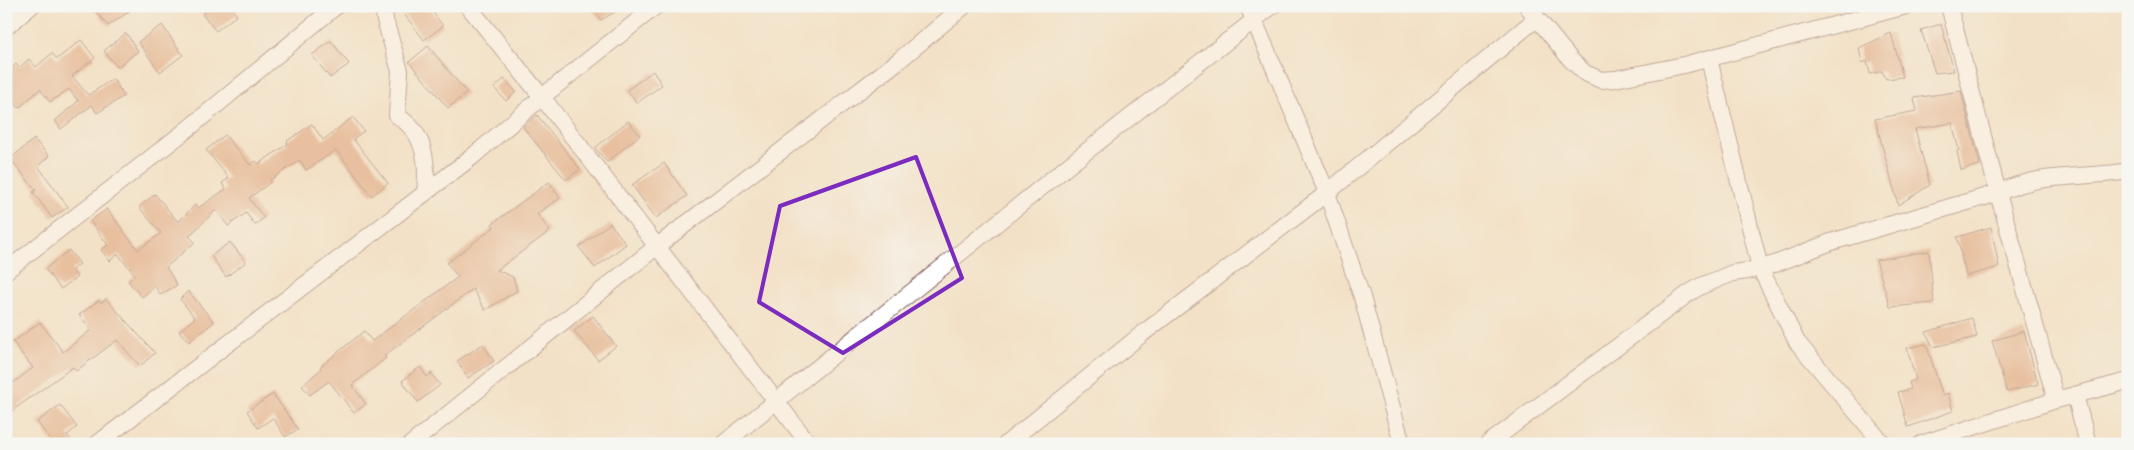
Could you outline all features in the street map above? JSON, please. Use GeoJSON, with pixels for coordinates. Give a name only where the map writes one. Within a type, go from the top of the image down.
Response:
{"type":"FeatureCollection","features":[{"type":"Feature","properties":{"kind":"street"},"geometry":{"type":"LineString","coordinates":[[6,27],[32,6]]}},
{"type":"Feature","properties":{"kind":"street"},"geometry":{"type":"LineString","coordinates":[[6,271],[190,128],[336,6]]}},
{"type":"Feature","properties":{"kind":"street"},"geometry":{"type":"LineString","coordinates":[[383,6],[385,20],[400,71],[397,115],[414,131],[418,139],[427,167],[425,193]]}},
{"type":"Feature","properties":{"kind":"street"},"geometry":{"type":"LineString","coordinates":[[468,6],[542,97],[809,444]]}},
{"type":"Feature","properties":{"kind":"street"},"geometry":{"type":"LineString","coordinates":[[97,444],[472,157],[542,97],[656,6]]}},
{"type":"Feature","properties":{"kind":"street"},"geometry":{"type":"LineString","coordinates":[[412,444],[656,247],[897,62],[964,6]]}},
{"type":"Feature","properties":{"kind":"street"},"geometry":{"type":"LineString","coordinates":[[723,444],[1073,162],[1251,13],[1272,6]]}},
{"type":"Feature","properties":{"kind":"street"},"geometry":{"type":"LineString","coordinates":[[1006,444],[1142,334],[1327,193],[1532,12],[1584,73],[1601,80],[1615,79],[1709,59],[1906,6]]}},
{"type":"Feature","properties":{"kind":"street"},"geometry":{"type":"LineString","coordinates":[[1949,6],[1998,193],[2056,400]]}},
{"type":"Feature","properties":{"kind":"street"},"geometry":{"type":"LineString","coordinates":[[1251,13],[1327,193],[1362,297],[1402,444]]}},
{"type":"Feature","properties":{"kind":"street"},"geometry":{"type":"LineString","coordinates":[[1709,59],[1760,268],[1797,342],[1883,444]]}},
{"type":"Feature","properties":{"kind":"street"},"geometry":{"type":"LineString","coordinates":[[1488,444],[1695,290],[1733,273],[1760,268],[1795,257],[1831,242],[1998,193],[2011,186],[2052,177],[2102,176],[2128,172]]}},
{"type":"Feature","properties":{"kind":"street"},"geometry":{"type":"LineString","coordinates":[[1921,444],[2056,400],[2128,381]]}},
{"type":"Feature","properties":{"kind":"street"},"geometry":{"type":"LineString","coordinates":[[2075,395],[2088,444]]}},
{"type":"Feature","properties":{"kind":"highlighted area"},"geometry":{"type":"Polygon","coordinates":[[[916,157],[962,278],[843,353],[759,302],[780,206],[916,157]]]}},
{"type":"Feature","properties":{"kind":"building"},"geometry":{"type":"Polygon","coordinates":[[[91,6],[137,6],[108,26],[91,6]]]}},
{"type":"Feature","properties":{"kind":"building"},"geometry":{"type":"Polygon","coordinates":[[[213,6],[230,6],[237,15],[216,31],[202,14],[213,6]]]}},
{"type":"Feature","properties":{"kind":"building"},"geometry":{"type":"Polygon","coordinates":[[[398,6],[428,6],[443,26],[424,40],[398,6]]]}},
{"type":"Feature","properties":{"kind":"building"},"geometry":{"type":"Polygon","coordinates":[[[589,6],[625,6],[601,20],[589,6]]]}},
{"type":"Feature","properties":{"kind":"building"},"geometry":{"type":"Polygon","coordinates":[[[1941,24],[1954,71],[1935,73],[1921,30],[1941,24]]]}},
{"type":"Feature","properties":{"kind":"building"},"geometry":{"type":"Polygon","coordinates":[[[162,25],[183,55],[160,72],[138,42],[162,25]]]}},
{"type":"Feature","properties":{"kind":"building"},"geometry":{"type":"Polygon","coordinates":[[[126,33],[138,51],[117,67],[104,51],[126,33]]]}},
{"type":"Feature","properties":{"kind":"building"},"geometry":{"type":"Polygon","coordinates":[[[1891,33],[1903,77],[1886,79],[1882,71],[1870,74],[1867,61],[1862,63],[1859,48],[1891,33]]]}},
{"type":"Feature","properties":{"kind":"building"},"geometry":{"type":"Polygon","coordinates":[[[81,40],[95,58],[72,76],[88,95],[113,79],[124,96],[97,113],[92,105],[61,129],[55,121],[78,101],[69,89],[50,102],[40,89],[19,108],[6,93],[6,73],[16,64],[19,68],[29,59],[36,67],[52,53],[57,59],[81,40]]]}},
{"type":"Feature","properties":{"kind":"building"},"geometry":{"type":"Polygon","coordinates":[[[331,41],[349,64],[330,78],[312,55],[331,41]]]}},
{"type":"Feature","properties":{"kind":"building"},"geometry":{"type":"Polygon","coordinates":[[[428,46],[467,93],[448,108],[409,62],[428,46]]]}},
{"type":"Feature","properties":{"kind":"building"},"geometry":{"type":"Polygon","coordinates":[[[653,71],[662,85],[637,103],[627,90],[653,71]]]}},
{"type":"Feature","properties":{"kind":"building"},"geometry":{"type":"Polygon","coordinates":[[[504,79],[516,92],[506,101],[494,88],[504,79]]]}},
{"type":"Feature","properties":{"kind":"building"},"geometry":{"type":"Polygon","coordinates":[[[1961,91],[1980,165],[1961,170],[1957,151],[1959,150],[1952,123],[1915,129],[1930,185],[1898,205],[1875,119],[1917,111],[1914,98],[1961,91]]]}},
{"type":"Feature","properties":{"kind":"building"},"geometry":{"type":"Polygon","coordinates":[[[537,115],[580,169],[566,180],[523,127],[537,115]]]}},
{"type":"Feature","properties":{"kind":"building"},"geometry":{"type":"Polygon","coordinates":[[[353,117],[364,131],[353,139],[388,183],[372,196],[336,150],[306,170],[300,160],[270,180],[271,182],[249,198],[264,218],[255,225],[246,213],[228,226],[216,210],[189,236],[195,242],[166,267],[177,285],[160,295],[155,286],[142,297],[128,281],[135,275],[118,254],[110,261],[101,250],[108,245],[90,221],[107,209],[138,250],[161,233],[139,207],[155,194],[178,222],[195,205],[198,208],[226,189],[222,183],[229,178],[206,150],[225,135],[250,165],[256,161],[258,164],[288,144],[287,141],[312,124],[323,140],[353,117]]]}},
{"type":"Feature","properties":{"kind":"building"},"geometry":{"type":"Polygon","coordinates":[[[628,121],[640,135],[607,162],[595,148],[628,121]]]}},
{"type":"Feature","properties":{"kind":"building"},"geometry":{"type":"Polygon","coordinates":[[[34,139],[49,156],[38,166],[68,207],[52,218],[33,192],[36,190],[10,159],[34,139]]]}},
{"type":"Feature","properties":{"kind":"building"},"geometry":{"type":"Polygon","coordinates":[[[664,163],[687,196],[656,218],[632,185],[664,163]]]}},
{"type":"Feature","properties":{"kind":"building"},"geometry":{"type":"Polygon","coordinates":[[[549,182],[560,198],[537,214],[550,231],[497,270],[513,277],[517,291],[485,310],[473,289],[384,356],[386,358],[352,385],[366,404],[354,413],[329,381],[310,395],[302,386],[321,369],[320,367],[364,331],[372,341],[458,277],[447,263],[494,227],[492,224],[549,182]]]}},
{"type":"Feature","properties":{"kind":"building"},"geometry":{"type":"Polygon","coordinates":[[[610,223],[626,244],[595,268],[579,247],[610,223]]]}},
{"type":"Feature","properties":{"kind":"building"},"geometry":{"type":"Polygon","coordinates":[[[1991,227],[1999,267],[1966,276],[1957,237],[1991,227]]]}},
{"type":"Feature","properties":{"kind":"building"},"geometry":{"type":"Polygon","coordinates":[[[230,242],[246,262],[226,277],[211,256],[230,242]]]}},
{"type":"Feature","properties":{"kind":"building"},"geometry":{"type":"Polygon","coordinates":[[[69,250],[80,264],[72,270],[77,277],[61,289],[45,269],[69,250]]]}},
{"type":"Feature","properties":{"kind":"building"},"geometry":{"type":"Polygon","coordinates":[[[1929,251],[1934,303],[1890,307],[1876,260],[1929,251]]]}},
{"type":"Feature","properties":{"kind":"building"},"geometry":{"type":"Polygon","coordinates":[[[188,291],[214,322],[189,342],[179,331],[195,318],[180,299],[188,291]]]}},
{"type":"Feature","properties":{"kind":"building"},"geometry":{"type":"Polygon","coordinates":[[[106,299],[155,353],[140,366],[117,340],[76,371],[73,367],[6,415],[6,388],[33,368],[13,342],[40,322],[63,352],[91,330],[79,315],[99,300],[101,303],[106,299]]]}},
{"type":"Feature","properties":{"kind":"building"},"geometry":{"type":"Polygon","coordinates":[[[593,316],[616,346],[598,360],[574,331],[593,316]]]}},
{"type":"Feature","properties":{"kind":"building"},"geometry":{"type":"Polygon","coordinates":[[[1972,318],[1977,337],[1933,347],[1926,332],[1972,318]]]}},
{"type":"Feature","properties":{"kind":"building"},"geometry":{"type":"Polygon","coordinates":[[[2024,331],[2038,384],[2007,392],[1992,341],[2024,331]]]}},
{"type":"Feature","properties":{"kind":"building"},"geometry":{"type":"Polygon","coordinates":[[[483,344],[494,361],[468,378],[457,361],[483,344]]]}},
{"type":"Feature","properties":{"kind":"building"},"geometry":{"type":"Polygon","coordinates":[[[1926,344],[1943,396],[1948,393],[1953,411],[1908,427],[1898,392],[1911,389],[1909,382],[1916,380],[1907,348],[1926,344]]]}},
{"type":"Feature","properties":{"kind":"building"},"geometry":{"type":"Polygon","coordinates":[[[420,367],[427,377],[431,373],[440,385],[418,402],[402,381],[420,367]]]}},
{"type":"Feature","properties":{"kind":"building"},"geometry":{"type":"Polygon","coordinates":[[[273,394],[298,429],[285,437],[273,418],[258,428],[247,411],[273,394]]]}},
{"type":"Feature","properties":{"kind":"building"},"geometry":{"type":"Polygon","coordinates":[[[60,405],[77,427],[67,435],[74,444],[54,444],[37,422],[60,405]]]}}]}
